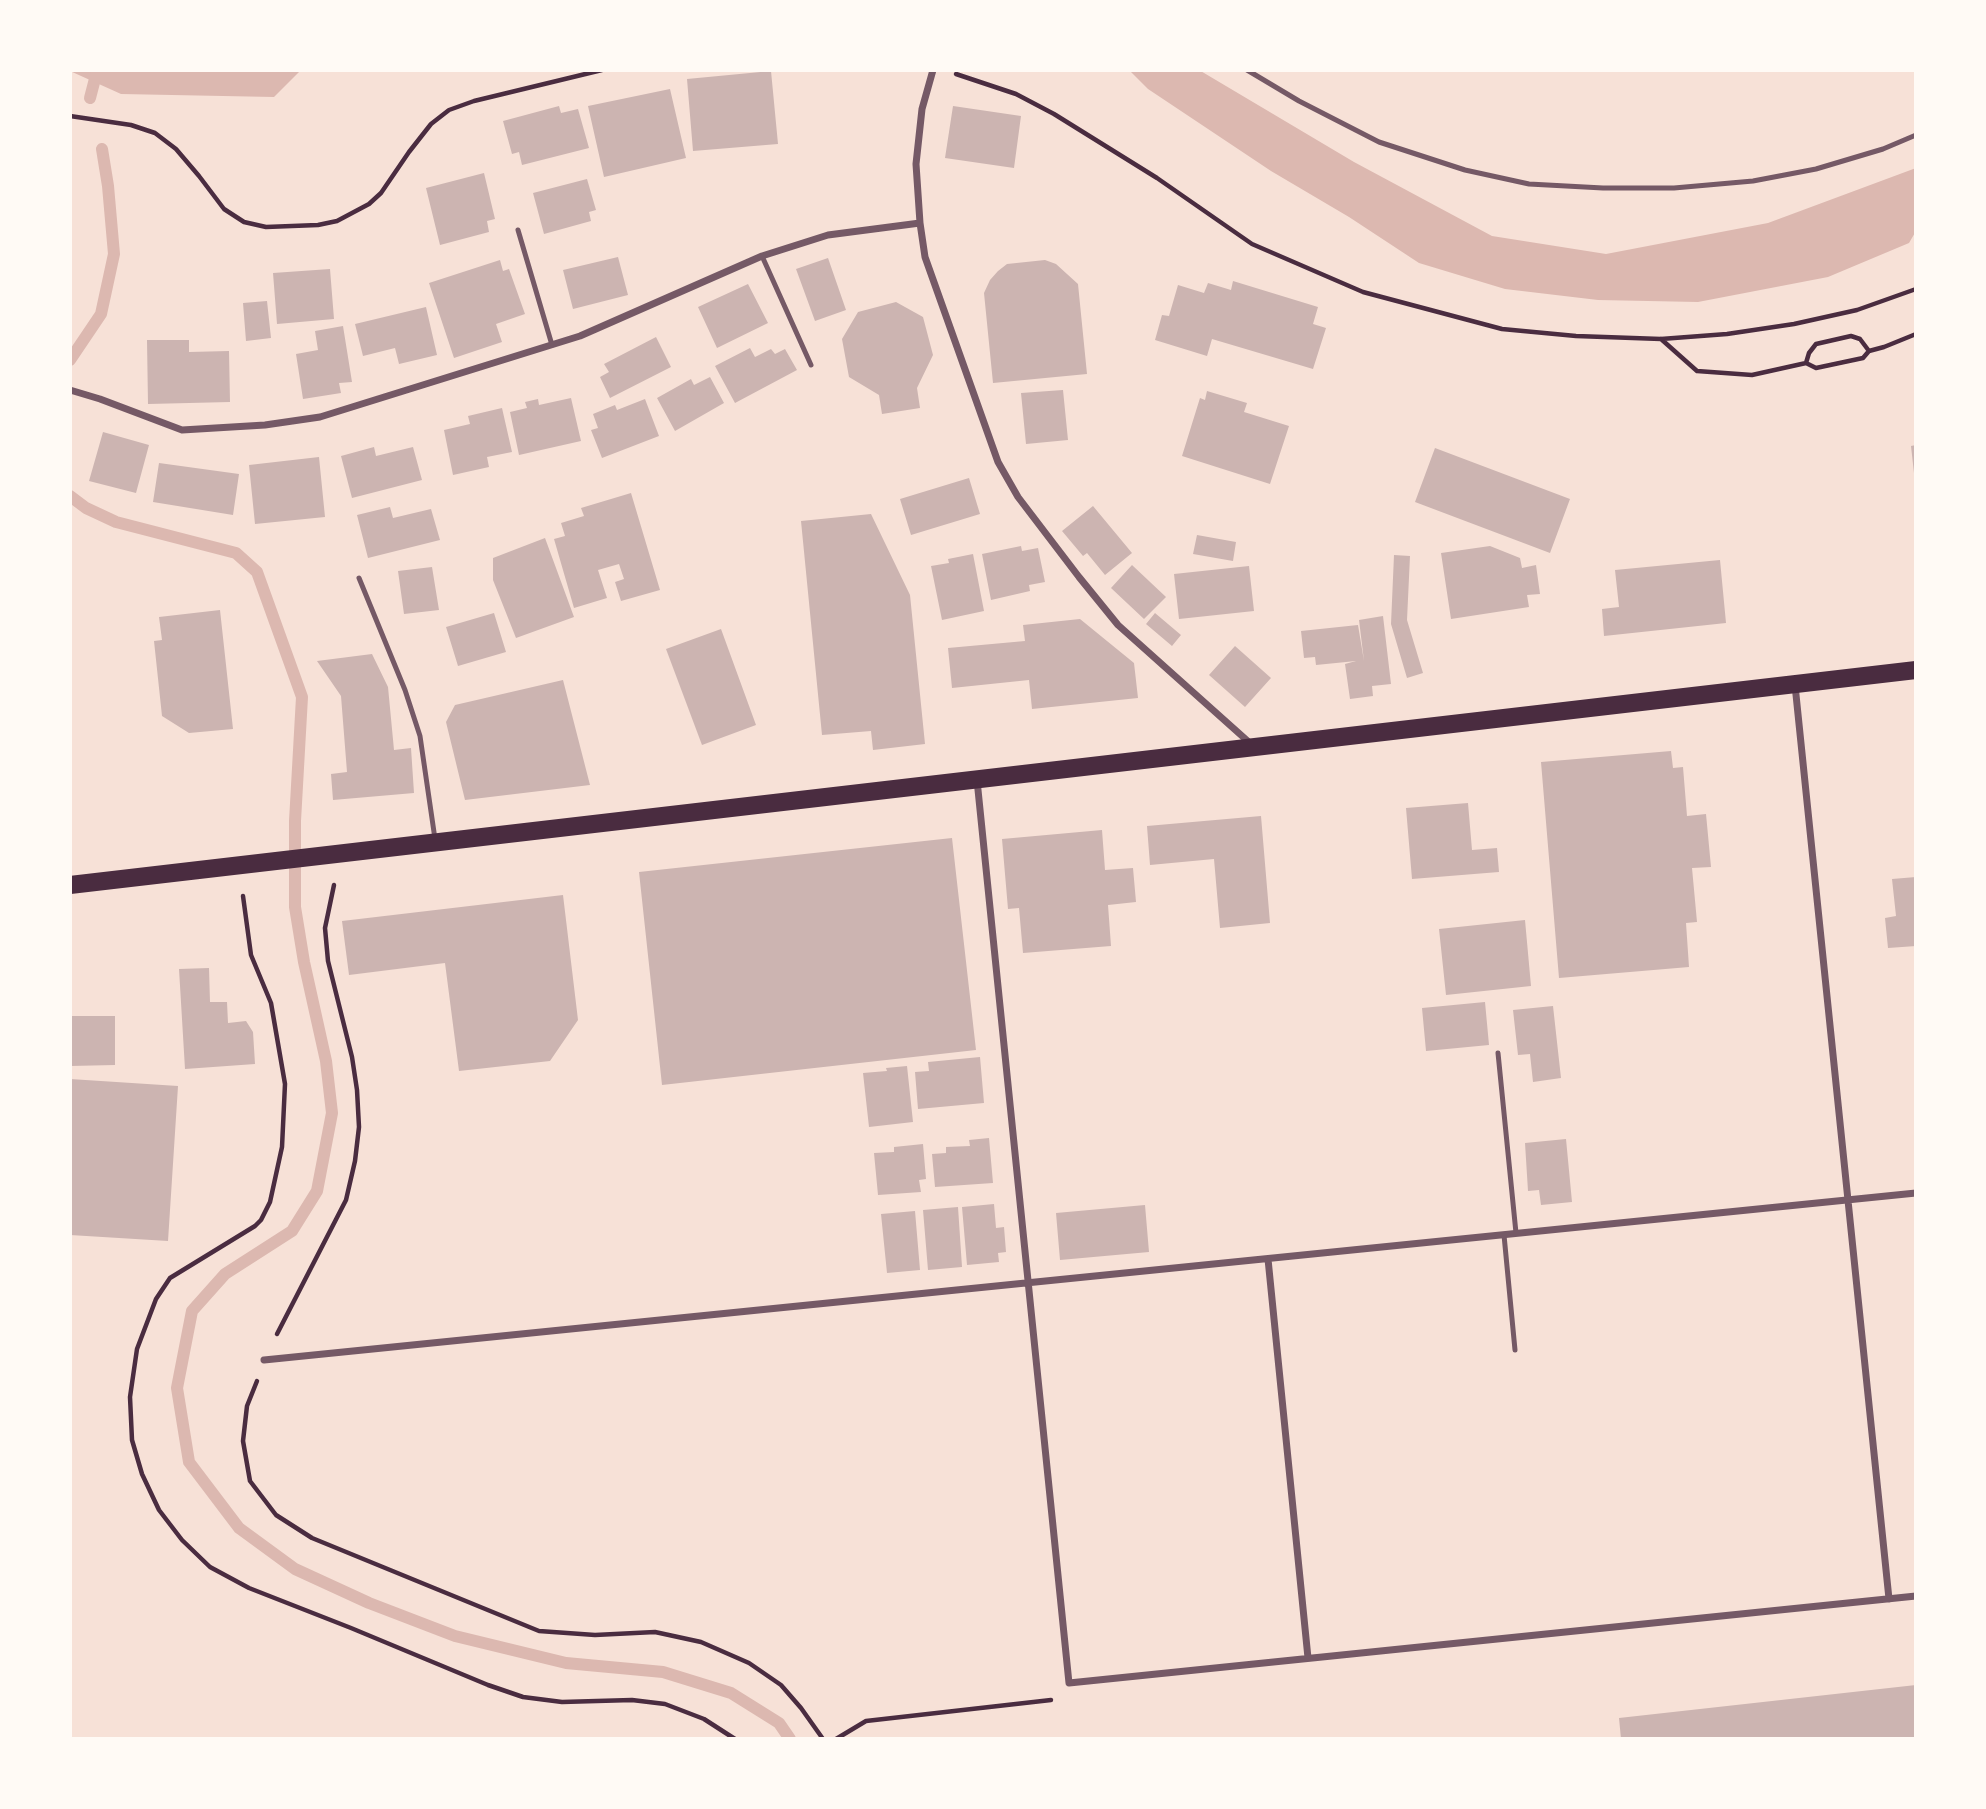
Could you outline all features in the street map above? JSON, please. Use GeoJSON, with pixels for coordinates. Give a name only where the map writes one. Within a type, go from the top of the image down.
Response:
{"type":"FeatureCollection","features":[{"type":"Feature","properties":{"kind":"main road"},"geometry":{"type":"LineString","coordinates":[[70,885],[1916,670]]}},
{"type":"Feature","properties":{"kind":"street"},"geometry":{"type":"LineString","coordinates":[[933,70],[922,109],[916,164],[925,257],[998,462],[1018,498],[1118,625],[1254,747]]}},
{"type":"Feature","properties":{"kind":"street"},"geometry":{"type":"LineString","coordinates":[[70,390],[182,430],[265,425],[320,417],[580,336],[762,256],[828,235],[920,223]]}},
{"type":"Feature","properties":{"kind":"street"},"geometry":{"type":"LineString","coordinates":[[1795,684],[1889,1599]]}},
{"type":"Feature","properties":{"kind":"street"},"geometry":{"type":"LineString","coordinates":[[977,780],[1069,1683],[1916,1597]]}},
{"type":"Feature","properties":{"kind":"street"},"geometry":{"type":"LineString","coordinates":[[264,1360],[1916,1193]]}},
{"type":"Feature","properties":{"kind":"street"},"geometry":{"type":"LineString","coordinates":[[1268,1259],[1308,1658]]}},
{"type":"Feature","properties":{"kind":"lane"},"geometry":{"type":"LineString","coordinates":[[1247,70],[1299,101],[1380,142],[1465,170],[1529,184],[1674,188],[1753,181],[1816,169],[1883,149],[1916,135]]}},
{"type":"Feature","properties":{"kind":"lane"},"geometry":{"type":"LineString","coordinates":[[518,230],[552,345]]}},
{"type":"Feature","properties":{"kind":"lane"},"geometry":{"type":"LineString","coordinates":[[762,256],[811,365]]}},
{"type":"Feature","properties":{"kind":"lane"},"geometry":{"type":"LineString","coordinates":[[359,578],[405,690],[420,736],[436,842]]}},
{"type":"Feature","properties":{"kind":"lane"},"geometry":{"type":"LineString","coordinates":[[1498,1053],[1516,1233]]}},
{"type":"Feature","properties":{"kind":"lane"},"geometry":{"type":"LineString","coordinates":[[1504,1234],[1515,1350]]}},
{"type":"Feature","properties":{"kind":"path"},"geometry":{"type":"LineString","coordinates":[[70,116],[131,125],[155,133],[176,149],[224,209],[244,222],[266,227],[318,225],[337,221],[369,204],[381,193],[431,124],[449,110],[474,101],[603,70]]}},
{"type":"Feature","properties":{"kind":"path"},"geometry":{"type":"LineString","coordinates":[[959,75],[1016,94],[1054,114],[1157,178],[1252,244],[1363,292],[1502,328],[1576,336],[1661,339],[1727,334],[1794,324],[1857,310],[1916,289]]}},
{"type":"Feature","properties":{"kind":"path"},"geometry":{"type":"LineString","coordinates":[[1661,339],[1697,371],[1752,375],[1806,363],[1816,368],[1863,358],[1869,351],[1916,334]]}},
{"type":"Feature","properties":{"kind":"path"},"geometry":{"type":"LineString","coordinates":[[1806,363],[1816,344],[1851,336],[1860,338],[1869,351]]}},
{"type":"Feature","properties":{"kind":"path"},"geometry":{"type":"LineString","coordinates":[[334,885],[325,928],[328,961],[352,1057],[357,1090],[359,1127],[355,1161],[346,1200],[264,1360],[247,1406],[243,1441],[250,1481],[276,1515],[312,1538],[539,1631],[595,1635],[655,1632],[701,1642],[749,1662],[781,1685],[801,1707],[823,1739]]}},
{"type":"Feature","properties":{"kind":"path"},"geometry":{"type":"LineString","coordinates":[[243,895],[251,956],[271,1003],[285,1084],[282,1147],[270,1202],[261,1220],[170,1278],[156,1299],[137,1349],[130,1397],[132,1440],[142,1474],[159,1510],[182,1540],[210,1567],[249,1588],[488,1685],[523,1698],[562,1702],[632,1700],[665,1704],[704,1719],[735,1739]]}},
{"type":"Feature","properties":{"kind":"path"},"geometry":{"type":"LineString","coordinates":[[836,1739],[866,1721],[1055,1700],[1069,1683]]}},
{"type":"Feature","properties":{"kind":"shaded area"},"geometry":{"type":"Polygon","coordinates":[[[301,70],[274,97],[121,94],[70,71],[301,70]]]}},
{"type":"Feature","properties":{"kind":"shaded area"},"geometry":{"type":"Polygon","coordinates":[[[1129,70],[1199,70],[1354,162],[1492,236],[1606,254],[1768,223],[1916,168],[1916,231],[1909,243],[1828,277],[1698,302],[1598,300],[1505,289],[1419,263],[1349,217],[1271,171],[1148,89],[1129,70]]]}},
{"type":"Feature","properties":{"kind":"building"},"geometry":{"type":"Polygon","coordinates":[[[771,71],[778,144],[693,151],[687,79],[771,71]]]}},
{"type":"Feature","properties":{"kind":"building"},"geometry":{"type":"Polygon","coordinates":[[[670,89],[686,158],[604,177],[588,106],[670,89]]]}},
{"type":"Feature","properties":{"kind":"building"},"geometry":{"type":"Polygon","coordinates":[[[559,106],[561,113],[578,109],[589,148],[522,165],[519,152],[512,154],[503,121],[559,106]]]}},
{"type":"Feature","properties":{"kind":"building"},"geometry":{"type":"Polygon","coordinates":[[[953,106],[1021,116],[1014,168],[945,158],[953,106]]]}},
{"type":"Feature","properties":{"kind":"building"},"geometry":{"type":"Polygon","coordinates":[[[484,173],[495,219],[487,221],[489,232],[440,245],[426,188],[484,173]]]}},
{"type":"Feature","properties":{"kind":"building"},"geometry":{"type":"Polygon","coordinates":[[[587,179],[596,210],[589,212],[591,221],[544,234],[533,193],[587,179]]]}},
{"type":"Feature","properties":{"kind":"building"},"geometry":{"type":"Polygon","coordinates":[[[618,257],[628,295],[573,309],[563,270],[618,257]]]}},
{"type":"Feature","properties":{"kind":"building"},"geometry":{"type":"Polygon","coordinates":[[[828,258],[846,310],[815,321],[796,269],[828,258]]]}},
{"type":"Feature","properties":{"kind":"building"},"geometry":{"type":"Polygon","coordinates":[[[500,260],[503,271],[509,269],[525,314],[496,324],[502,342],[454,358],[429,283],[500,260]]]}},
{"type":"Feature","properties":{"kind":"building"},"geometry":{"type":"Polygon","coordinates":[[[1045,260],[1056,264],[1078,284],[1087,374],[993,383],[984,293],[990,280],[1007,264],[1045,260]]]}},
{"type":"Feature","properties":{"kind":"building"},"geometry":{"type":"Polygon","coordinates":[[[330,269],[334,319],[277,324],[273,273],[330,269]]]}},
{"type":"Feature","properties":{"kind":"building"},"geometry":{"type":"Polygon","coordinates":[[[1233,281],[1318,307],[1313,324],[1326,328],[1313,369],[1212,339],[1207,356],[1155,340],[1162,315],[1169,316],[1178,285],[1204,293],[1208,283],[1231,290],[1233,281]]]}},
{"type":"Feature","properties":{"kind":"building"},"geometry":{"type":"Polygon","coordinates":[[[748,284],[768,323],[717,348],[698,307],[748,284]]]}},
{"type":"Feature","properties":{"kind":"building"},"geometry":{"type":"Polygon","coordinates":[[[267,301],[271,338],[246,341],[243,303],[267,301]]]}},
{"type":"Feature","properties":{"kind":"building"},"geometry":{"type":"Polygon","coordinates":[[[896,302],[923,317],[933,355],[917,388],[920,408],[882,414],[879,395],[849,377],[842,339],[858,312],[896,302]]]}},
{"type":"Feature","properties":{"kind":"building"},"geometry":{"type":"Polygon","coordinates":[[[426,307],[437,355],[399,364],[395,348],[363,356],[355,324],[426,307]]]}},
{"type":"Feature","properties":{"kind":"building"},"geometry":{"type":"Polygon","coordinates":[[[343,326],[352,382],[339,383],[341,393],[303,399],[296,354],[318,350],[315,331],[343,326]]]}},
{"type":"Feature","properties":{"kind":"building"},"geometry":{"type":"Polygon","coordinates":[[[656,337],[671,367],[610,398],[600,377],[609,372],[604,364],[656,337]]]}},
{"type":"Feature","properties":{"kind":"building"},"geometry":{"type":"Polygon","coordinates":[[[147,340],[189,340],[189,352],[229,351],[230,402],[148,404],[147,340]]]}},
{"type":"Feature","properties":{"kind":"building"},"geometry":{"type":"Polygon","coordinates":[[[750,348],[755,357],[771,349],[775,354],[785,349],[797,370],[735,403],[715,366],[750,348]]]}},
{"type":"Feature","properties":{"kind":"building"},"geometry":{"type":"Polygon","coordinates":[[[710,377],[724,403],[675,431],[657,398],[691,379],[694,385],[710,377]]]}},
{"type":"Feature","properties":{"kind":"building"},"geometry":{"type":"Polygon","coordinates":[[[1063,390],[1068,440],[1026,444],[1021,393],[1063,390]]]}},
{"type":"Feature","properties":{"kind":"building"},"geometry":{"type":"Polygon","coordinates":[[[1207,391],[1247,403],[1244,412],[1289,426],[1270,484],[1182,456],[1200,398],[1205,400],[1207,391]]]}},
{"type":"Feature","properties":{"kind":"building"},"geometry":{"type":"Polygon","coordinates":[[[571,398],[581,441],[519,455],[510,412],[527,408],[525,402],[538,399],[539,405],[571,398]]]}},
{"type":"Feature","properties":{"kind":"building"},"geometry":{"type":"Polygon","coordinates":[[[645,399],[659,436],[602,458],[591,430],[598,428],[593,414],[615,405],[617,410],[645,399]]]}},
{"type":"Feature","properties":{"kind":"building"},"geometry":{"type":"Polygon","coordinates":[[[502,408],[512,452],[487,457],[489,467],[453,475],[444,430],[470,424],[468,416],[502,408]]]}},
{"type":"Feature","properties":{"kind":"building"},"geometry":{"type":"Polygon","coordinates":[[[103,432],[149,445],[136,493],[89,481],[103,432]]]}},
{"type":"Feature","properties":{"kind":"building"},"geometry":{"type":"Polygon","coordinates":[[[1916,445],[1916,473],[1914,473],[1911,446],[1916,445]]]}},
{"type":"Feature","properties":{"kind":"building"},"geometry":{"type":"Polygon","coordinates":[[[374,447],[376,456],[413,447],[422,480],[352,498],[341,456],[374,447]]]}},
{"type":"Feature","properties":{"kind":"building"},"geometry":{"type":"Polygon","coordinates":[[[1435,448],[1570,499],[1550,553],[1415,502],[1435,448]]]}},
{"type":"Feature","properties":{"kind":"building"},"geometry":{"type":"Polygon","coordinates":[[[319,457],[325,517],[255,524],[249,465],[319,457]]]}},
{"type":"Feature","properties":{"kind":"building"},"geometry":{"type":"Polygon","coordinates":[[[159,463],[239,474],[233,515],[153,502],[159,463]]]}},
{"type":"Feature","properties":{"kind":"building"},"geometry":{"type":"Polygon","coordinates":[[[969,478],[980,514],[911,535],[900,499],[969,478]]]}},
{"type":"Feature","properties":{"kind":"building"},"geometry":{"type":"Polygon","coordinates":[[[631,493],[660,590],[621,601],[615,582],[624,579],[619,564],[598,570],[607,598],[574,608],[554,539],[565,536],[561,523],[584,516],[581,508],[631,493]]]}},
{"type":"Feature","properties":{"kind":"building"},"geometry":{"type":"Polygon","coordinates":[[[1093,506],[1132,553],[1105,575],[1087,553],[1083,556],[1062,531],[1093,506]]]}},
{"type":"Feature","properties":{"kind":"building"},"geometry":{"type":"Polygon","coordinates":[[[390,507],[393,518],[431,509],[440,540],[368,558],[357,515],[390,507]]]}},
{"type":"Feature","properties":{"kind":"building"},"geometry":{"type":"Polygon","coordinates":[[[871,514],[910,595],[925,744],[873,750],[871,731],[822,735],[801,521],[871,514]]]}},
{"type":"Feature","properties":{"kind":"building"},"geometry":{"type":"Polygon","coordinates":[[[1197,535],[1236,542],[1233,561],[1193,554],[1197,535]]]}},
{"type":"Feature","properties":{"kind":"building"},"geometry":{"type":"Polygon","coordinates":[[[545,538],[574,617],[516,638],[493,580],[493,558],[545,538]]]}},
{"type":"Feature","properties":{"kind":"building"},"geometry":{"type":"Polygon","coordinates":[[[1021,546],[1022,551],[1038,548],[1045,582],[1029,585],[1030,591],[991,600],[982,554],[1021,546]]]}},
{"type":"Feature","properties":{"kind":"building"},"geometry":{"type":"Polygon","coordinates":[[[1490,546],[1520,558],[1522,568],[1536,565],[1540,594],[1527,595],[1529,607],[1451,619],[1441,553],[1490,546]]]}},
{"type":"Feature","properties":{"kind":"building"},"geometry":{"type":"Polygon","coordinates":[[[973,554],[984,611],[942,620],[931,566],[973,554]]]}},
{"type":"Feature","properties":{"kind":"building"},"geometry":{"type":"Polygon","coordinates":[[[1394,555],[1410,556],[1407,620],[1423,673],[1407,678],[1391,624],[1394,555]]]}},
{"type":"Feature","properties":{"kind":"building"},"geometry":{"type":"Polygon","coordinates":[[[1720,560],[1726,623],[1604,636],[1602,609],[1619,607],[1615,570],[1720,560]]]}},
{"type":"Feature","properties":{"kind":"building"},"geometry":{"type":"Polygon","coordinates":[[[1132,565],[1166,597],[1144,619],[1111,588],[1132,565]]]}},
{"type":"Feature","properties":{"kind":"building"},"geometry":{"type":"Polygon","coordinates":[[[1249,566],[1254,611],[1179,619],[1174,574],[1249,566]]]}},
{"type":"Feature","properties":{"kind":"building"},"geometry":{"type":"Polygon","coordinates":[[[432,567],[439,610],[404,614],[398,571],[432,567]]]}},
{"type":"Feature","properties":{"kind":"building"},"geometry":{"type":"Polygon","coordinates":[[[220,610],[233,729],[189,733],[162,716],[154,641],[162,640],[159,617],[220,610]]]}},
{"type":"Feature","properties":{"kind":"building"},"geometry":{"type":"Polygon","coordinates":[[[494,613],[506,652],[458,666],[446,627],[494,613]]]}},
{"type":"Feature","properties":{"kind":"building"},"geometry":{"type":"Polygon","coordinates":[[[1155,613],[1181,635],[1172,646],[1146,624],[1155,613]]]}},
{"type":"Feature","properties":{"kind":"building"},"geometry":{"type":"Polygon","coordinates":[[[1383,616],[1391,684],[1372,686],[1373,696],[1350,699],[1345,664],[1356,661],[1316,665],[1315,657],[1304,658],[1301,631],[1358,625],[1364,661],[1359,620],[1383,616]]]}},
{"type":"Feature","properties":{"kind":"building"},"geometry":{"type":"Polygon","coordinates":[[[1080,619],[1134,663],[1138,698],[1032,709],[1029,680],[952,688],[948,648],[1025,641],[1023,625],[1080,619]]]}},
{"type":"Feature","properties":{"kind":"building"},"geometry":{"type":"Polygon","coordinates":[[[721,629],[756,725],[702,745],[666,649],[721,629]]]}},
{"type":"Feature","properties":{"kind":"building"},"geometry":{"type":"Polygon","coordinates":[[[1235,646],[1271,678],[1245,707],[1209,675],[1235,646]]]}},
{"type":"Feature","properties":{"kind":"building"},"geometry":{"type":"Polygon","coordinates":[[[372,654],[388,687],[394,750],[411,748],[414,793],[333,800],[331,774],[347,772],[341,696],[317,661],[372,654]]]}},
{"type":"Feature","properties":{"kind":"building"},"geometry":{"type":"Polygon","coordinates":[[[563,680],[590,785],[465,800],[446,722],[455,705],[563,680]]]}},
{"type":"Feature","properties":{"kind":"building"},"geometry":{"type":"Polygon","coordinates":[[[1671,751],[1673,768],[1683,767],[1687,816],[1706,814],[1711,867],[1692,868],[1697,922],[1686,923],[1689,967],[1559,978],[1541,762],[1671,751]]]}},
{"type":"Feature","properties":{"kind":"building"},"geometry":{"type":"Polygon","coordinates":[[[1468,803],[1472,850],[1497,848],[1499,872],[1412,879],[1406,808],[1468,803]]]}},
{"type":"Feature","properties":{"kind":"building"},"geometry":{"type":"Polygon","coordinates":[[[1261,816],[1270,923],[1220,928],[1214,859],[1150,865],[1147,826],[1261,816]]]}},
{"type":"Feature","properties":{"kind":"building"},"geometry":{"type":"Polygon","coordinates":[[[1102,830],[1105,870],[1133,868],[1136,902],[1108,905],[1111,946],[1023,953],[1019,908],[1008,909],[1002,839],[1102,830]]]}},
{"type":"Feature","properties":{"kind":"building"},"geometry":{"type":"Polygon","coordinates":[[[952,838],[976,1050],[662,1085],[639,872],[952,838]]]}},
{"type":"Feature","properties":{"kind":"building"},"geometry":{"type":"Polygon","coordinates":[[[1916,877],[1916,946],[1888,948],[1885,918],[1896,916],[1892,879],[1916,877]]]}},
{"type":"Feature","properties":{"kind":"building"},"geometry":{"type":"Polygon","coordinates":[[[563,895],[578,1020],[550,1061],[459,1071],[445,963],[349,975],[342,921],[563,895]]]}},
{"type":"Feature","properties":{"kind":"building"},"geometry":{"type":"Polygon","coordinates":[[[1525,920],[1531,986],[1446,995],[1439,929],[1525,920]]]}},
{"type":"Feature","properties":{"kind":"building"},"geometry":{"type":"Polygon","coordinates":[[[209,968],[210,1002],[227,1002],[228,1023],[246,1021],[253,1032],[255,1064],[185,1069],[179,969],[209,968]]]}},
{"type":"Feature","properties":{"kind":"building"},"geometry":{"type":"Polygon","coordinates":[[[1485,1002],[1489,1045],[1426,1051],[1422,1008],[1485,1002]]]}},
{"type":"Feature","properties":{"kind":"building"},"geometry":{"type":"Polygon","coordinates":[[[1553,1006],[1561,1078],[1533,1082],[1530,1054],[1518,1055],[1513,1010],[1553,1006]]]}},
{"type":"Feature","properties":{"kind":"building"},"geometry":{"type":"Polygon","coordinates":[[[70,1016],[115,1016],[115,1065],[70,1066],[70,1016]]]}},
{"type":"Feature","properties":{"kind":"building"},"geometry":{"type":"Polygon","coordinates":[[[980,1057],[984,1103],[918,1109],[915,1072],[929,1071],[928,1062],[980,1057]]]}},
{"type":"Feature","properties":{"kind":"building"},"geometry":{"type":"Polygon","coordinates":[[[907,1066],[913,1122],[869,1127],[863,1073],[907,1066]]]}},
{"type":"Feature","properties":{"kind":"building"},"geometry":{"type":"Polygon","coordinates":[[[70,1079],[178,1086],[168,1241],[70,1235],[70,1079]]]}},
{"type":"Feature","properties":{"kind":"building"},"geometry":{"type":"Polygon","coordinates":[[[989,1138],[993,1183],[935,1187],[932,1154],[946,1153],[946,1147],[970,1146],[969,1140],[989,1138]]]}},
{"type":"Feature","properties":{"kind":"building"},"geometry":{"type":"Polygon","coordinates":[[[1566,1139],[1572,1202],[1541,1205],[1539,1190],[1528,1191],[1525,1143],[1566,1139]]]}},
{"type":"Feature","properties":{"kind":"building"},"geometry":{"type":"Polygon","coordinates":[[[923,1144],[926,1179],[919,1180],[921,1192],[878,1195],[874,1153],[894,1152],[894,1147],[923,1144]]]}},
{"type":"Feature","properties":{"kind":"building"},"geometry":{"type":"Polygon","coordinates":[[[994,1204],[996,1228],[1004,1227],[1006,1252],[998,1253],[999,1262],[967,1265],[962,1207],[994,1204]]]}},
{"type":"Feature","properties":{"kind":"building"},"geometry":{"type":"Polygon","coordinates":[[[1145,1205],[1149,1252],[1060,1260],[1056,1213],[1145,1205]]]}},
{"type":"Feature","properties":{"kind":"building"},"geometry":{"type":"Polygon","coordinates":[[[958,1207],[962,1267],[928,1270],[923,1210],[958,1207]]]}},
{"type":"Feature","properties":{"kind":"building"},"geometry":{"type":"Polygon","coordinates":[[[915,1211],[920,1270],[887,1273],[881,1214],[915,1211]]]}},
{"type":"Feature","properties":{"kind":"building"},"geometry":{"type":"Polygon","coordinates":[[[1916,1685],[1916,1739],[1621,1739],[1619,1718],[1916,1685]]]}},
{"type":"Feature","properties":{"kind":"waterway"},"geometry":{"type":"LineString","coordinates":[[90,98],[97,71]]}},
{"type":"Feature","properties":{"kind":"waterway"},"geometry":{"type":"LineString","coordinates":[[70,360],[101,314],[114,254],[102,149]]}},
{"type":"Feature","properties":{"kind":"waterway"},"geometry":{"type":"LineString","coordinates":[[70,496],[86,508],[116,522],[236,553],[257,572],[302,697],[295,821],[295,907],[326,1061],[332,1113],[317,1191],[292,1231],[225,1274],[192,1311],[177,1388],[189,1462],[239,1528],[295,1569],[369,1603],[455,1636],[566,1663],[663,1672],[731,1693],[779,1723],[790,1739]]}}]}
